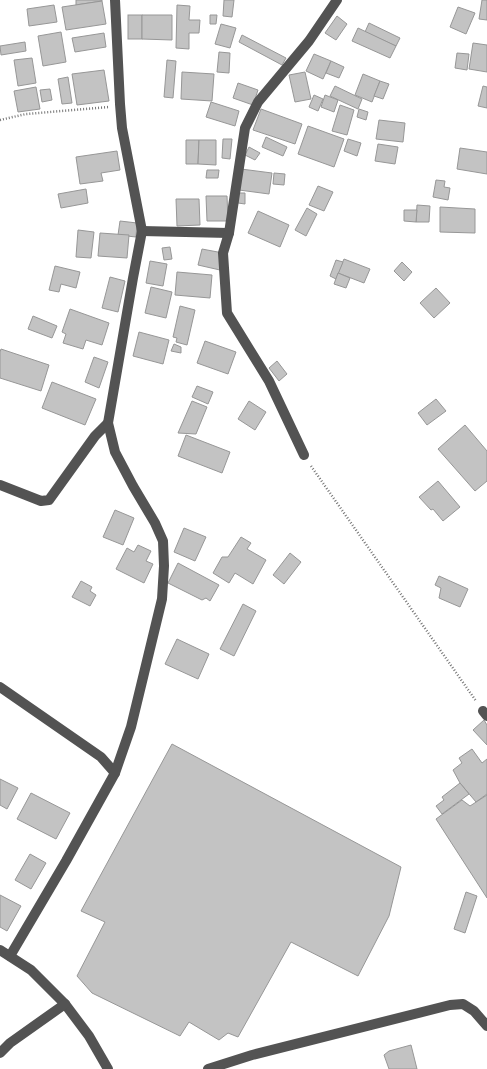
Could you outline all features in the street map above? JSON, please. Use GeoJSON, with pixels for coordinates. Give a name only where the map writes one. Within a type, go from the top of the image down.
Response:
{"type":"FeatureCollection","features":[{"type":"Feature","properties":{"kind":"street"},"geometry":{"type":"LineString","coordinates":[[10,956],[66,861],[115,773],[131,727],[162,599],[164,566],[163,541],[155,522],[133,486],[115,452],[108,423],[142,231],[122,128],[115,0]]}},
{"type":"Feature","properties":{"kind":"street"},"geometry":{"type":"LineString","coordinates":[[304,455],[269,381],[227,313],[223,253],[229,233],[245,128],[258,102],[309,41],[337,0]]}},
{"type":"Feature","properties":{"kind":"street"},"geometry":{"type":"LineString","coordinates":[[142,231],[229,233]]}},
{"type":"Feature","properties":{"kind":"street"},"geometry":{"type":"LineString","coordinates":[[0,485],[41,501],[49,500],[95,436],[108,423]]}},
{"type":"Feature","properties":{"kind":"street"},"geometry":{"type":"LineString","coordinates":[[0,687],[101,758],[115,773]]}},
{"type":"Feature","properties":{"kind":"street"},"geometry":{"type":"LineString","coordinates":[[0,950],[31,970],[65,1004],[89,1036],[108,1069]]}},
{"type":"Feature","properties":{"kind":"street"},"geometry":{"type":"LineString","coordinates":[[0,1052],[10,1043],[65,1004]]}},
{"type":"Feature","properties":{"kind":"street"},"geometry":{"type":"LineString","coordinates":[[208,1069],[252,1055],[450,1005],[463,1004],[474,1012],[487,1026]]}},
{"type":"Feature","properties":{"kind":"path"},"geometry":{"type":"LineString","coordinates":[[0,120],[26,114],[106,107],[120,104]]}},
{"type":"Feature","properties":{"kind":"path"},"geometry":{"type":"LineString","coordinates":[[304,455],[485,713]]}},
{"type":"Feature","properties":{"kind":"building"},"geometry":{"type":"Polygon","coordinates":[[[76,0],[102,0],[102,1],[76,5],[76,0]]]}},
{"type":"Feature","properties":{"kind":"building"},"geometry":{"type":"Polygon","coordinates":[[[224,0],[234,0],[232,17],[223,16],[224,0]]]}},
{"type":"Feature","properties":{"kind":"building"},"geometry":{"type":"Polygon","coordinates":[[[482,0],[487,0],[487,20],[479,19],[482,0]]]}},
{"type":"Feature","properties":{"kind":"building"},"geometry":{"type":"Polygon","coordinates":[[[102,1],[106,24],[66,30],[62,7],[102,1]]]}},
{"type":"Feature","properties":{"kind":"building"},"geometry":{"type":"Polygon","coordinates":[[[54,5],[57,22],[29,26],[27,9],[54,5]]]}},
{"type":"Feature","properties":{"kind":"building"},"geometry":{"type":"Polygon","coordinates":[[[177,5],[190,6],[189,20],[200,20],[199,33],[189,33],[189,49],[176,48],[177,5]]]}},
{"type":"Feature","properties":{"kind":"building"},"geometry":{"type":"Polygon","coordinates":[[[458,7],[475,13],[466,34],[450,27],[458,7]]]}},
{"type":"Feature","properties":{"kind":"building"},"geometry":{"type":"Polygon","coordinates":[[[128,15],[142,15],[142,39],[128,39],[128,15]]]}},
{"type":"Feature","properties":{"kind":"building"},"geometry":{"type":"Polygon","coordinates":[[[142,15],[172,15],[172,40],[142,39],[142,15]]]}},
{"type":"Feature","properties":{"kind":"building"},"geometry":{"type":"Polygon","coordinates":[[[210,15],[217,15],[216,24],[210,24],[210,15]]]}},
{"type":"Feature","properties":{"kind":"building"},"geometry":{"type":"Polygon","coordinates":[[[337,16],[347,24],[336,40],[325,33],[337,16]]]}},
{"type":"Feature","properties":{"kind":"building"},"geometry":{"type":"Polygon","coordinates":[[[369,23],[400,38],[396,46],[365,32],[369,23]]]}},
{"type":"Feature","properties":{"kind":"building"},"geometry":{"type":"Polygon","coordinates":[[[221,24],[236,28],[230,48],[215,44],[221,24]]]}},
{"type":"Feature","properties":{"kind":"building"},"geometry":{"type":"Polygon","coordinates":[[[358,28],[396,46],[390,58],[352,41],[358,28]]]}},
{"type":"Feature","properties":{"kind":"building"},"geometry":{"type":"Polygon","coordinates":[[[61,32],[66,62],[43,66],[38,36],[61,32]]]}},
{"type":"Feature","properties":{"kind":"building"},"geometry":{"type":"Polygon","coordinates":[[[104,33],[106,47],[75,52],[72,38],[104,33]]]}},
{"type":"Feature","properties":{"kind":"building"},"geometry":{"type":"Polygon","coordinates":[[[242,35],[286,58],[282,65],[239,42],[242,35]]]}},
{"type":"Feature","properties":{"kind":"building"},"geometry":{"type":"Polygon","coordinates":[[[25,42],[26,51],[1,55],[0,46],[25,42]]]}},
{"type":"Feature","properties":{"kind":"building"},"geometry":{"type":"Polygon","coordinates":[[[473,43],[487,45],[487,72],[469,69],[473,43]]]}},
{"type":"Feature","properties":{"kind":"building"},"geometry":{"type":"Polygon","coordinates":[[[219,52],[230,53],[229,73],[217,72],[219,52]]]}},
{"type":"Feature","properties":{"kind":"building"},"geometry":{"type":"Polygon","coordinates":[[[457,53],[469,54],[467,70],[455,68],[457,53]]]}},
{"type":"Feature","properties":{"kind":"building"},"geometry":{"type":"Polygon","coordinates":[[[314,54],[331,61],[323,79],[306,71],[314,54]]]}},
{"type":"Feature","properties":{"kind":"building"},"geometry":{"type":"Polygon","coordinates":[[[32,58],[36,83],[18,86],[14,60],[32,58]]]}},
{"type":"Feature","properties":{"kind":"building"},"geometry":{"type":"Polygon","coordinates":[[[167,60],[176,61],[173,98],[164,97],[167,60]]]}},
{"type":"Feature","properties":{"kind":"building"},"geometry":{"type":"Polygon","coordinates":[[[331,61],[344,67],[339,78],[326,73],[331,61]]]}},
{"type":"Feature","properties":{"kind":"building"},"geometry":{"type":"Polygon","coordinates":[[[104,70],[109,101],[77,105],[72,74],[104,70]]]}},
{"type":"Feature","properties":{"kind":"building"},"geometry":{"type":"Polygon","coordinates":[[[182,72],[214,74],[212,101],[181,99],[182,72]]]}},
{"type":"Feature","properties":{"kind":"building"},"geometry":{"type":"Polygon","coordinates":[[[305,72],[311,99],[295,102],[289,75],[305,72]]]}},
{"type":"Feature","properties":{"kind":"building"},"geometry":{"type":"Polygon","coordinates":[[[363,74],[380,81],[372,102],[355,95],[363,74]]]}},
{"type":"Feature","properties":{"kind":"building"},"geometry":{"type":"Polygon","coordinates":[[[68,77],[72,103],[62,104],[58,79],[68,77]]]}},
{"type":"Feature","properties":{"kind":"building"},"geometry":{"type":"Polygon","coordinates":[[[380,81],[389,84],[383,99],[374,96],[380,81]]]}},
{"type":"Feature","properties":{"kind":"building"},"geometry":{"type":"Polygon","coordinates":[[[238,83],[258,90],[253,105],[233,98],[238,83]]]}},
{"type":"Feature","properties":{"kind":"building"},"geometry":{"type":"Polygon","coordinates":[[[335,86],[362,99],[358,109],[330,96],[335,86]]]}},
{"type":"Feature","properties":{"kind":"building"},"geometry":{"type":"Polygon","coordinates":[[[483,86],[487,87],[487,108],[478,106],[483,86]]]}},
{"type":"Feature","properties":{"kind":"building"},"geometry":{"type":"Polygon","coordinates":[[[36,87],[40,109],[18,112],[14,91],[36,87]]]}},
{"type":"Feature","properties":{"kind":"building"},"geometry":{"type":"Polygon","coordinates":[[[50,89],[52,100],[42,102],[40,90],[50,89]]]}},
{"type":"Feature","properties":{"kind":"building"},"geometry":{"type":"Polygon","coordinates":[[[314,95],[323,99],[318,111],[309,107],[314,95]]]}},
{"type":"Feature","properties":{"kind":"building"},"geometry":{"type":"Polygon","coordinates":[[[325,95],[338,100],[334,112],[321,107],[325,95]]]}},
{"type":"Feature","properties":{"kind":"building"},"geometry":{"type":"Polygon","coordinates":[[[211,102],[239,111],[235,126],[206,117],[211,102]]]}},
{"type":"Feature","properties":{"kind":"building"},"geometry":{"type":"Polygon","coordinates":[[[340,105],[354,110],[347,135],[332,131],[340,105]]]}},
{"type":"Feature","properties":{"kind":"building"},"geometry":{"type":"Polygon","coordinates":[[[261,109],[302,124],[295,144],[253,130],[261,109]]]}},
{"type":"Feature","properties":{"kind":"building"},"geometry":{"type":"Polygon","coordinates":[[[359,109],[368,112],[366,120],[357,117],[359,109]]]}},
{"type":"Feature","properties":{"kind":"building"},"geometry":{"type":"Polygon","coordinates":[[[379,120],[405,123],[403,142],[376,139],[379,120]]]}},
{"type":"Feature","properties":{"kind":"building"},"geometry":{"type":"Polygon","coordinates":[[[308,126],[344,139],[334,167],[298,154],[308,126]]]}},
{"type":"Feature","properties":{"kind":"building"},"geometry":{"type":"Polygon","coordinates":[[[266,137],[287,147],[283,156],[262,147],[266,137]]]}},
{"type":"Feature","properties":{"kind":"building"},"geometry":{"type":"Polygon","coordinates":[[[223,139],[232,139],[230,159],[222,158],[223,139]]]}},
{"type":"Feature","properties":{"kind":"building"},"geometry":{"type":"Polygon","coordinates":[[[348,139],[361,143],[357,156],[344,151],[348,139]]]}},
{"type":"Feature","properties":{"kind":"building"},"geometry":{"type":"Polygon","coordinates":[[[186,140],[199,140],[198,164],[186,164],[186,140]]]}},
{"type":"Feature","properties":{"kind":"building"},"geometry":{"type":"Polygon","coordinates":[[[199,140],[216,140],[216,165],[198,164],[199,140]]]}},
{"type":"Feature","properties":{"kind":"building"},"geometry":{"type":"Polygon","coordinates":[[[378,144],[398,147],[395,164],[375,161],[378,144]]]}},
{"type":"Feature","properties":{"kind":"building"},"geometry":{"type":"Polygon","coordinates":[[[249,147],[260,153],[255,160],[245,155],[249,147]]]}},
{"type":"Feature","properties":{"kind":"building"},"geometry":{"type":"Polygon","coordinates":[[[460,148],[487,152],[487,174],[457,169],[460,148]]]}},
{"type":"Feature","properties":{"kind":"building"},"geometry":{"type":"Polygon","coordinates":[[[117,151],[120,170],[101,173],[103,181],[80,184],[76,157],[117,151]]]}},
{"type":"Feature","properties":{"kind":"building"},"geometry":{"type":"Polygon","coordinates":[[[241,169],[272,173],[269,194],[239,190],[241,169]]]}},
{"type":"Feature","properties":{"kind":"building"},"geometry":{"type":"Polygon","coordinates":[[[207,170],[219,170],[218,178],[206,178],[207,170]]]}},
{"type":"Feature","properties":{"kind":"building"},"geometry":{"type":"Polygon","coordinates":[[[274,173],[285,174],[284,185],[273,184],[274,173]]]}},
{"type":"Feature","properties":{"kind":"building"},"geometry":{"type":"Polygon","coordinates":[[[436,180],[445,181],[444,187],[450,188],[448,200],[433,197],[436,180]]]}},
{"type":"Feature","properties":{"kind":"building"},"geometry":{"type":"Polygon","coordinates":[[[318,186],[333,192],[324,211],[309,205],[318,186]]]}},
{"type":"Feature","properties":{"kind":"building"},"geometry":{"type":"Polygon","coordinates":[[[86,189],[88,203],[61,208],[58,194],[86,189]]]}},
{"type":"Feature","properties":{"kind":"building"},"geometry":{"type":"Polygon","coordinates":[[[238,193],[245,193],[245,204],[238,203],[238,193]]]}},
{"type":"Feature","properties":{"kind":"building"},"geometry":{"type":"Polygon","coordinates":[[[206,196],[227,196],[228,221],[207,221],[206,196]]]}},
{"type":"Feature","properties":{"kind":"building"},"geometry":{"type":"Polygon","coordinates":[[[176,199],[199,199],[200,225],[177,226],[176,199]]]}},
{"type":"Feature","properties":{"kind":"building"},"geometry":{"type":"Polygon","coordinates":[[[417,205],[430,206],[429,222],[416,222],[417,205]]]}},
{"type":"Feature","properties":{"kind":"building"},"geometry":{"type":"Polygon","coordinates":[[[440,207],[475,209],[475,233],[440,232],[440,207]]]}},
{"type":"Feature","properties":{"kind":"building"},"geometry":{"type":"Polygon","coordinates":[[[307,208],[317,214],[306,236],[295,230],[307,208]]]}},
{"type":"Feature","properties":{"kind":"building"},"geometry":{"type":"Polygon","coordinates":[[[404,210],[417,210],[416,222],[404,221],[404,210]]]}},
{"type":"Feature","properties":{"kind":"building"},"geometry":{"type":"Polygon","coordinates":[[[258,211],[289,225],[280,247],[248,233],[258,211]]]}},
{"type":"Feature","properties":{"kind":"building"},"geometry":{"type":"Polygon","coordinates":[[[120,221],[137,223],[136,237],[118,235],[120,221]]]}},
{"type":"Feature","properties":{"kind":"building"},"geometry":{"type":"Polygon","coordinates":[[[78,230],[94,232],[91,258],[76,257],[78,230]]]}},
{"type":"Feature","properties":{"kind":"building"},"geometry":{"type":"Polygon","coordinates":[[[100,233],[129,235],[127,258],[98,256],[100,233]]]}},
{"type":"Feature","properties":{"kind":"building"},"geometry":{"type":"Polygon","coordinates":[[[170,247],[172,259],[164,260],[162,248],[170,247]]]}},
{"type":"Feature","properties":{"kind":"building"},"geometry":{"type":"Polygon","coordinates":[[[202,249],[223,253],[220,270],[198,265],[202,249]]]}},
{"type":"Feature","properties":{"kind":"building"},"geometry":{"type":"Polygon","coordinates":[[[344,259],[370,269],[364,283],[338,273],[344,259]]]}},
{"type":"Feature","properties":{"kind":"building"},"geometry":{"type":"Polygon","coordinates":[[[336,260],[343,262],[336,279],[330,276],[336,260]]]}},
{"type":"Feature","properties":{"kind":"building"},"geometry":{"type":"Polygon","coordinates":[[[150,261],[167,264],[163,286],[146,283],[150,261]]]}},
{"type":"Feature","properties":{"kind":"building"},"geometry":{"type":"Polygon","coordinates":[[[402,262],[412,272],[404,281],[394,271],[402,262]]]}},
{"type":"Feature","properties":{"kind":"building"},"geometry":{"type":"Polygon","coordinates":[[[55,266],[80,272],[76,288],[61,284],[59,292],[49,290],[55,266]]]}},
{"type":"Feature","properties":{"kind":"building"},"geometry":{"type":"Polygon","coordinates":[[[177,272],[212,275],[210,298],[175,295],[177,272]]]}},
{"type":"Feature","properties":{"kind":"building"},"geometry":{"type":"Polygon","coordinates":[[[338,273],[350,278],[346,288],[334,284],[338,273]]]}},
{"type":"Feature","properties":{"kind":"building"},"geometry":{"type":"Polygon","coordinates":[[[110,277],[125,281],[118,312],[102,308],[110,277]]]}},
{"type":"Feature","properties":{"kind":"building"},"geometry":{"type":"Polygon","coordinates":[[[151,287],[172,292],[166,318],[145,313],[151,287]]]}},
{"type":"Feature","properties":{"kind":"building"},"geometry":{"type":"Polygon","coordinates":[[[436,288],[450,303],[434,318],[420,303],[436,288]]]}},
{"type":"Feature","properties":{"kind":"building"},"geometry":{"type":"Polygon","coordinates":[[[180,306],[195,310],[187,345],[176,342],[177,338],[173,337],[180,306]]]}},
{"type":"Feature","properties":{"kind":"building"},"geometry":{"type":"Polygon","coordinates":[[[70,309],[109,323],[102,345],[86,340],[83,349],[63,343],[66,334],[62,332],[70,309]]]}},
{"type":"Feature","properties":{"kind":"building"},"geometry":{"type":"Polygon","coordinates":[[[33,316],[57,326],[52,338],[28,329],[33,316]]]}},
{"type":"Feature","properties":{"kind":"building"},"geometry":{"type":"Polygon","coordinates":[[[139,332],[169,340],[163,364],[133,356],[139,332]]]}},
{"type":"Feature","properties":{"kind":"building"},"geometry":{"type":"Polygon","coordinates":[[[205,341],[236,352],[228,374],[197,363],[205,341]]]}},
{"type":"Feature","properties":{"kind":"building"},"geometry":{"type":"Polygon","coordinates":[[[174,344],[181,347],[181,353],[171,351],[174,344]]]}},
{"type":"Feature","properties":{"kind":"building"},"geometry":{"type":"Polygon","coordinates":[[[1,349],[49,365],[41,391],[0,378],[1,349]]]}},
{"type":"Feature","properties":{"kind":"building"},"geometry":{"type":"Polygon","coordinates":[[[94,357],[108,362],[99,388],[85,382],[94,357]]]}},
{"type":"Feature","properties":{"kind":"building"},"geometry":{"type":"Polygon","coordinates":[[[277,361],[287,374],[279,381],[269,368],[277,361]]]}},
{"type":"Feature","properties":{"kind":"building"},"geometry":{"type":"Polygon","coordinates":[[[52,382],[96,399],[85,425],[42,408],[52,382]]]}},
{"type":"Feature","properties":{"kind":"building"},"geometry":{"type":"Polygon","coordinates":[[[197,386],[213,392],[208,404],[192,397],[197,386]]]}},
{"type":"Feature","properties":{"kind":"building"},"geometry":{"type":"Polygon","coordinates":[[[436,399],[446,411],[427,425],[418,413],[436,399]]]}},
{"type":"Feature","properties":{"kind":"building"},"geometry":{"type":"Polygon","coordinates":[[[192,401],[207,407],[196,434],[178,433],[192,401]]]}},
{"type":"Feature","properties":{"kind":"building"},"geometry":{"type":"Polygon","coordinates":[[[249,401],[266,412],[255,430],[238,419],[249,401]]]}},
{"type":"Feature","properties":{"kind":"building"},"geometry":{"type":"Polygon","coordinates":[[[465,425],[487,451],[487,481],[475,491],[438,449],[465,425]]]}},
{"type":"Feature","properties":{"kind":"building"},"geometry":{"type":"Polygon","coordinates":[[[186,435],[230,452],[222,473],[178,456],[186,435]]]}},
{"type":"Feature","properties":{"kind":"building"},"geometry":{"type":"Polygon","coordinates":[[[438,481],[460,507],[443,521],[433,509],[431,510],[419,497],[438,481]]]}},
{"type":"Feature","properties":{"kind":"building"},"geometry":{"type":"Polygon","coordinates":[[[115,510],[134,518],[123,545],[103,537],[115,510]]]}},
{"type":"Feature","properties":{"kind":"building"},"geometry":{"type":"Polygon","coordinates":[[[184,528],[206,537],[195,561],[174,552],[184,528]]]}},
{"type":"Feature","properties":{"kind":"building"},"geometry":{"type":"Polygon","coordinates":[[[241,537],[251,543],[247,549],[266,560],[253,584],[235,573],[229,583],[213,573],[222,557],[228,557],[241,537]]]}},
{"type":"Feature","properties":{"kind":"building"},"geometry":{"type":"Polygon","coordinates":[[[138,545],[151,551],[146,561],[153,564],[144,583],[116,569],[127,548],[134,552],[138,545]]]}},
{"type":"Feature","properties":{"kind":"building"},"geometry":{"type":"Polygon","coordinates":[[[290,553],[301,562],[284,584],[273,575],[290,553]]]}},
{"type":"Feature","properties":{"kind":"building"},"geometry":{"type":"Polygon","coordinates":[[[178,563],[219,585],[210,601],[206,598],[202,600],[168,583],[178,563]]]}},
{"type":"Feature","properties":{"kind":"building"},"geometry":{"type":"Polygon","coordinates":[[[439,576],[468,589],[460,607],[439,598],[441,588],[435,585],[439,576]]]}},
{"type":"Feature","properties":{"kind":"building"},"geometry":{"type":"Polygon","coordinates":[[[81,581],[92,587],[90,591],[96,595],[90,606],[72,597],[81,581]]]}},
{"type":"Feature","properties":{"kind":"building"},"geometry":{"type":"Polygon","coordinates":[[[243,604],[256,611],[234,656],[220,649],[243,604]]]}},
{"type":"Feature","properties":{"kind":"building"},"geometry":{"type":"Polygon","coordinates":[[[177,639],[209,654],[198,679],[165,664],[177,639]]]}},
{"type":"Feature","properties":{"kind":"building"},"geometry":{"type":"Polygon","coordinates":[[[484,720],[487,725],[487,745],[473,730],[484,720]]]}},
{"type":"Feature","properties":{"kind":"building"},"geometry":{"type":"Polygon","coordinates":[[[172,744],[401,867],[389,916],[358,976],[291,942],[238,1037],[228,1033],[219,1040],[189,1022],[180,1036],[92,993],[77,976],[105,922],[81,911],[172,744]]]}},
{"type":"Feature","properties":{"kind":"building"},"geometry":{"type":"Polygon","coordinates":[[[472,749],[482,763],[487,759],[487,794],[476,802],[460,783],[453,770],[462,763],[459,758],[472,749]]]}},
{"type":"Feature","properties":{"kind":"building"},"geometry":{"type":"Polygon","coordinates":[[[0,779],[18,788],[7,809],[0,805],[0,779]]]}},
{"type":"Feature","properties":{"kind":"building"},"geometry":{"type":"Polygon","coordinates":[[[460,783],[469,794],[442,814],[436,806],[444,800],[442,797],[460,783]]]}},
{"type":"Feature","properties":{"kind":"building"},"geometry":{"type":"Polygon","coordinates":[[[31,793],[70,813],[56,839],[17,819],[31,793]]]}},
{"type":"Feature","properties":{"kind":"building"},"geometry":{"type":"Polygon","coordinates":[[[487,795],[487,898],[436,819],[462,800],[470,806],[487,795]]]}},
{"type":"Feature","properties":{"kind":"building"},"geometry":{"type":"Polygon","coordinates":[[[30,854],[46,863],[31,889],[15,880],[30,854]]]}},
{"type":"Feature","properties":{"kind":"building"},"geometry":{"type":"Polygon","coordinates":[[[466,892],[477,896],[465,933],[454,929],[466,892]]]}},
{"type":"Feature","properties":{"kind":"building"},"geometry":{"type":"Polygon","coordinates":[[[0,895],[21,906],[7,931],[0,927],[0,895]]]}},
{"type":"Feature","properties":{"kind":"building"},"geometry":{"type":"Polygon","coordinates":[[[411,1045],[417,1069],[389,1069],[384,1055],[389,1051],[411,1045]]]}}]}
